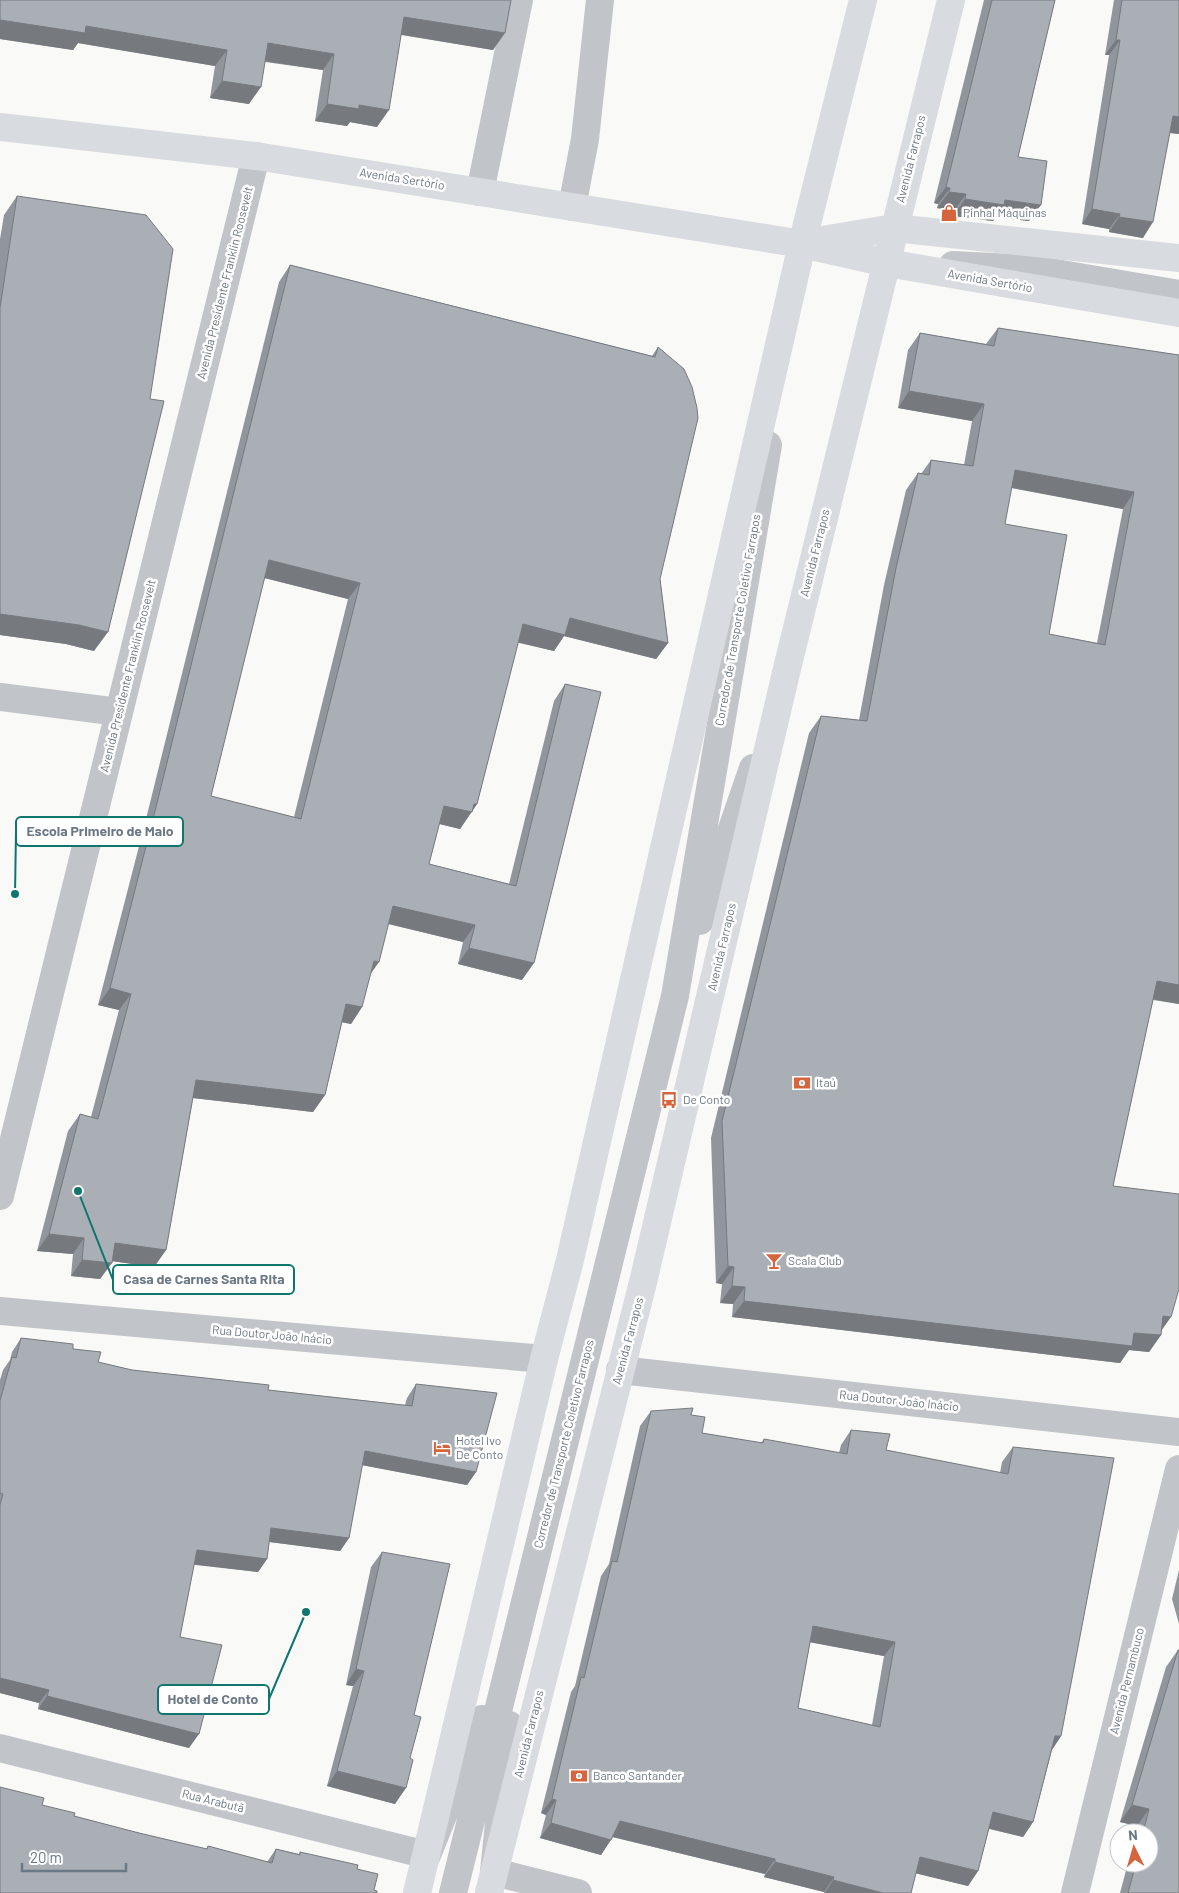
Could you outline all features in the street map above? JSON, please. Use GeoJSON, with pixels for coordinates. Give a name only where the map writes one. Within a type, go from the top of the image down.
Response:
{"type":"FeatureCollection","features":[{"type":"Feature","properties":{"kind":"main road"},"geometry":{"type":"LineString","coordinates":[[417,1893],[544,1359],[574,1241],[802,244],[863,0]]}},
{"type":"Feature","properties":{"kind":"main road","name":"Avenida Farrapos"},"geometry":{"type":"LineString","coordinates":[[492,1882],[644,1278],[785,677],[951,0]]}},
{"type":"Feature","properties":{"kind":"main road","name":"Avenida Sertório"},"geometry":{"type":"LineString","coordinates":[[0,127],[256,156],[802,244],[887,263],[1179,313]]}},
{"type":"Feature","properties":{"kind":"main road","name":"Avenida Sertório"},"geometry":{"type":"LineString","coordinates":[[802,244],[894,228],[1179,258]]}},
{"type":"Feature","properties":{"kind":"street"},"geometry":{"type":"LineString","coordinates":[[480,192],[519,0]]}},
{"type":"Feature","properties":{"kind":"street"},"geometry":{"type":"LineString","coordinates":[[572,207],[586,129],[600,0]]}},
{"type":"Feature","properties":{"kind":"street","name":"Avenida Presidente Franklin Roosevelt"},"geometry":{"type":"LineString","coordinates":[[0,1196],[256,156]]}},
{"type":"Feature","properties":{"kind":"street","name":"Corredor de Transporte Coletivo Farrapos"},"geometry":{"type":"LineString","coordinates":[[453,1893],[675,996],[802,244]]}},
{"type":"Feature","properties":{"kind":"street"},"geometry":{"type":"LineString","coordinates":[[887,263],[1032,268],[1179,294]]}},
{"type":"Feature","properties":{"kind":"street","name":"Corredor de Transporte Coletivo Farrapos"},"geometry":{"type":"LineString","coordinates":[[675,996],[785,677]]}},
{"type":"Feature","properties":{"kind":"street"},"geometry":{"type":"LineString","coordinates":[[0,697],[119,712]]}},
{"type":"Feature","properties":{"kind":"street","name":"Rua Doutor João Inácio"},"geometry":{"type":"LineString","coordinates":[[0,1312],[544,1359]]}},
{"type":"Feature","properties":{"kind":"street","name":"Rua Doutor João Inácio"},"geometry":{"type":"LineString","coordinates":[[620,1370],[1179,1432]]}},
{"type":"Feature","properties":{"kind":"street","name":"Avenida Pernambuco"},"geometry":{"type":"LineString","coordinates":[[1075,1893],[1179,1469]]}},
{"type":"Feature","properties":{"kind":"street"},"geometry":{"type":"LineString","coordinates":[[427,1854],[518,1628]]}},
{"type":"Feature","properties":{"kind":"street"},"geometry":{"type":"LineString","coordinates":[[518,1628],[492,1882],[578,1893]]}},
{"type":"Feature","properties":{"kind":"street","name":"Rua Arabutã"},"geometry":{"type":"LineString","coordinates":[[0,1748],[427,1854]]}},
{"type":"Feature","properties":{"kind":"building"},"geometry":{"type":"Polygon","coordinates":[[[0,0],[511,0],[505,33],[404,17],[389,110],[359,105],[359,109],[327,104],[334,54],[268,43],[261,87],[222,81],[227,50],[86,26],[85,33],[0,20],[0,0]]]}},
{"type":"Feature","properties":{"kind":"building"},"geometry":{"type":"Polygon","coordinates":[[[992,0],[1055,0],[1018,157],[1047,161],[1041,205],[1005,200],[1004,205],[965,199],[966,194],[949,192],[950,188],[946,187],[992,0]]]}},
{"type":"Feature","properties":{"kind":"building"},"geometry":{"type":"Polygon","coordinates":[[[1122,0],[1179,0],[1179,117],[1173,116],[1153,222],[1119,217],[1120,214],[1092,209],[1120,40],[1116,40],[1122,0]]]}},
{"type":"Feature","properties":{"kind":"building"},"geometry":{"type":"Polygon","coordinates":[[[17,196],[146,215],[173,249],[150,399],[164,401],[108,632],[79,625],[0,614],[0,308],[17,196]]]}},
{"type":"Feature","properties":{"kind":"building"},"geometry":{"type":"Polygon","coordinates":[[[290,265],[655,357],[658,347],[684,369],[692,387],[698,418],[660,579],[668,643],[570,618],[565,635],[523,624],[477,804],[474,804],[472,812],[444,806],[429,864],[516,886],[565,684],[601,692],[534,963],[469,948],[475,925],[393,906],[379,962],[374,961],[362,1007],[346,1004],[325,1095],[196,1080],[166,1250],[115,1243],[112,1263],[82,1260],[84,1238],[49,1234],[80,1114],[98,1119],[131,994],[110,988],[290,265]],[[269,560],[211,796],[301,819],[360,583],[269,560]]]}},
{"type":"Feature","properties":{"kind":"building"},"geometry":{"type":"Polygon","coordinates":[[[998,328],[1179,355],[1179,985],[1157,981],[1113,1186],[1179,1194],[1179,1289],[1171,1317],[1163,1316],[1161,1335],[1134,1333],[1132,1346],[744,1301],[745,1287],[732,1286],[734,1267],[728,1266],[722,1121],[821,716],[867,721],[896,568],[918,473],[929,475],[931,460],[973,466],[984,404],[909,391],[920,333],[994,346],[998,328]],[[1015,470],[1005,524],[1067,535],[1049,634],[1105,645],[1134,492],[1015,470]]]}},
{"type":"Feature","properties":{"kind":"building"},"geometry":{"type":"Polygon","coordinates":[[[21,1338],[73,1344],[73,1349],[101,1352],[98,1362],[132,1370],[269,1385],[268,1390],[412,1406],[416,1384],[497,1393],[476,1472],[365,1451],[349,1538],[271,1528],[267,1559],[197,1550],[180,1637],[222,1645],[199,1734],[47,1696],[49,1690],[0,1678],[0,1505],[3,1494],[0,1493],[0,1401],[12,1357],[16,1358],[21,1338]]]}},
{"type":"Feature","properties":{"kind":"building"},"geometry":{"type":"Polygon","coordinates":[[[693,1408],[691,1415],[705,1417],[702,1433],[763,1443],[764,1439],[847,1454],[851,1430],[890,1434],[886,1450],[1008,1474],[1013,1447],[1114,1458],[1061,1736],[1055,1736],[1033,1822],[993,1812],[978,1871],[920,1857],[911,1893],[883,1893],[833,1880],[834,1877],[775,1862],[775,1859],[620,1821],[611,1840],[551,1823],[556,1800],[552,1799],[581,1677],[584,1678],[612,1561],[617,1562],[651,1411],[693,1408]],[[813,1626],[798,1708],[880,1727],[895,1642],[813,1626]]]}},
{"type":"Feature","properties":{"kind":"building"},"geometry":{"type":"Polygon","coordinates":[[[382,1552],[450,1564],[414,1715],[421,1717],[410,1758],[413,1760],[406,1788],[337,1771],[364,1671],[356,1669],[382,1552]]]}},
{"type":"Feature","properties":{"kind":"building"},"geometry":{"type":"Polygon","coordinates":[[[1179,1650],[1179,1893],[1128,1893],[1133,1873],[1159,1873],[1159,1823],[1146,1823],[1149,1809],[1132,1805],[1179,1650]]]}},
{"type":"Feature","properties":{"kind":"building"},"geometry":{"type":"Polygon","coordinates":[[[0,1787],[44,1798],[42,1805],[75,1813],[74,1816],[207,1849],[208,1846],[272,1863],[276,1849],[300,1855],[300,1852],[358,1865],[357,1869],[378,1874],[374,1890],[377,1893],[0,1893],[0,1787]]]}},
{"type":"Feature","properties":{"kind":"place","name":"Pinhal Máquinas"},"geometry":{"type":"Point","coordinates":[949,213]}},
{"type":"Feature","properties":{"kind":"place","name":"Escola Primeiro de Maio"},"geometry":{"type":"Point","coordinates":[15,894]}},
{"type":"Feature","properties":{"kind":"place","name":"Itaú"},"geometry":{"type":"Point","coordinates":[802,1083]}},
{"type":"Feature","properties":{"kind":"place","name":"De Conto"},"geometry":{"type":"Point","coordinates":[669,1100]}},
{"type":"Feature","properties":{"kind":"place","name":"Casa de Carnes Santa Rita"},"geometry":{"type":"Point","coordinates":[78,1191]}},
{"type":"Feature","properties":{"kind":"place","name":"Scala Club"},"geometry":{"type":"Point","coordinates":[774,1261]}},
{"type":"Feature","properties":{"kind":"place","name":"Hotel Ivo De Conto"},"geometry":{"type":"Point","coordinates":[442,1448]}},
{"type":"Feature","properties":{"kind":"place","name":"Hotel de Conto"},"geometry":{"type":"Point","coordinates":[306,1612]}},
{"type":"Feature","properties":{"kind":"place","name":"Banco Santander"},"geometry":{"type":"Point","coordinates":[579,1776]}}]}
